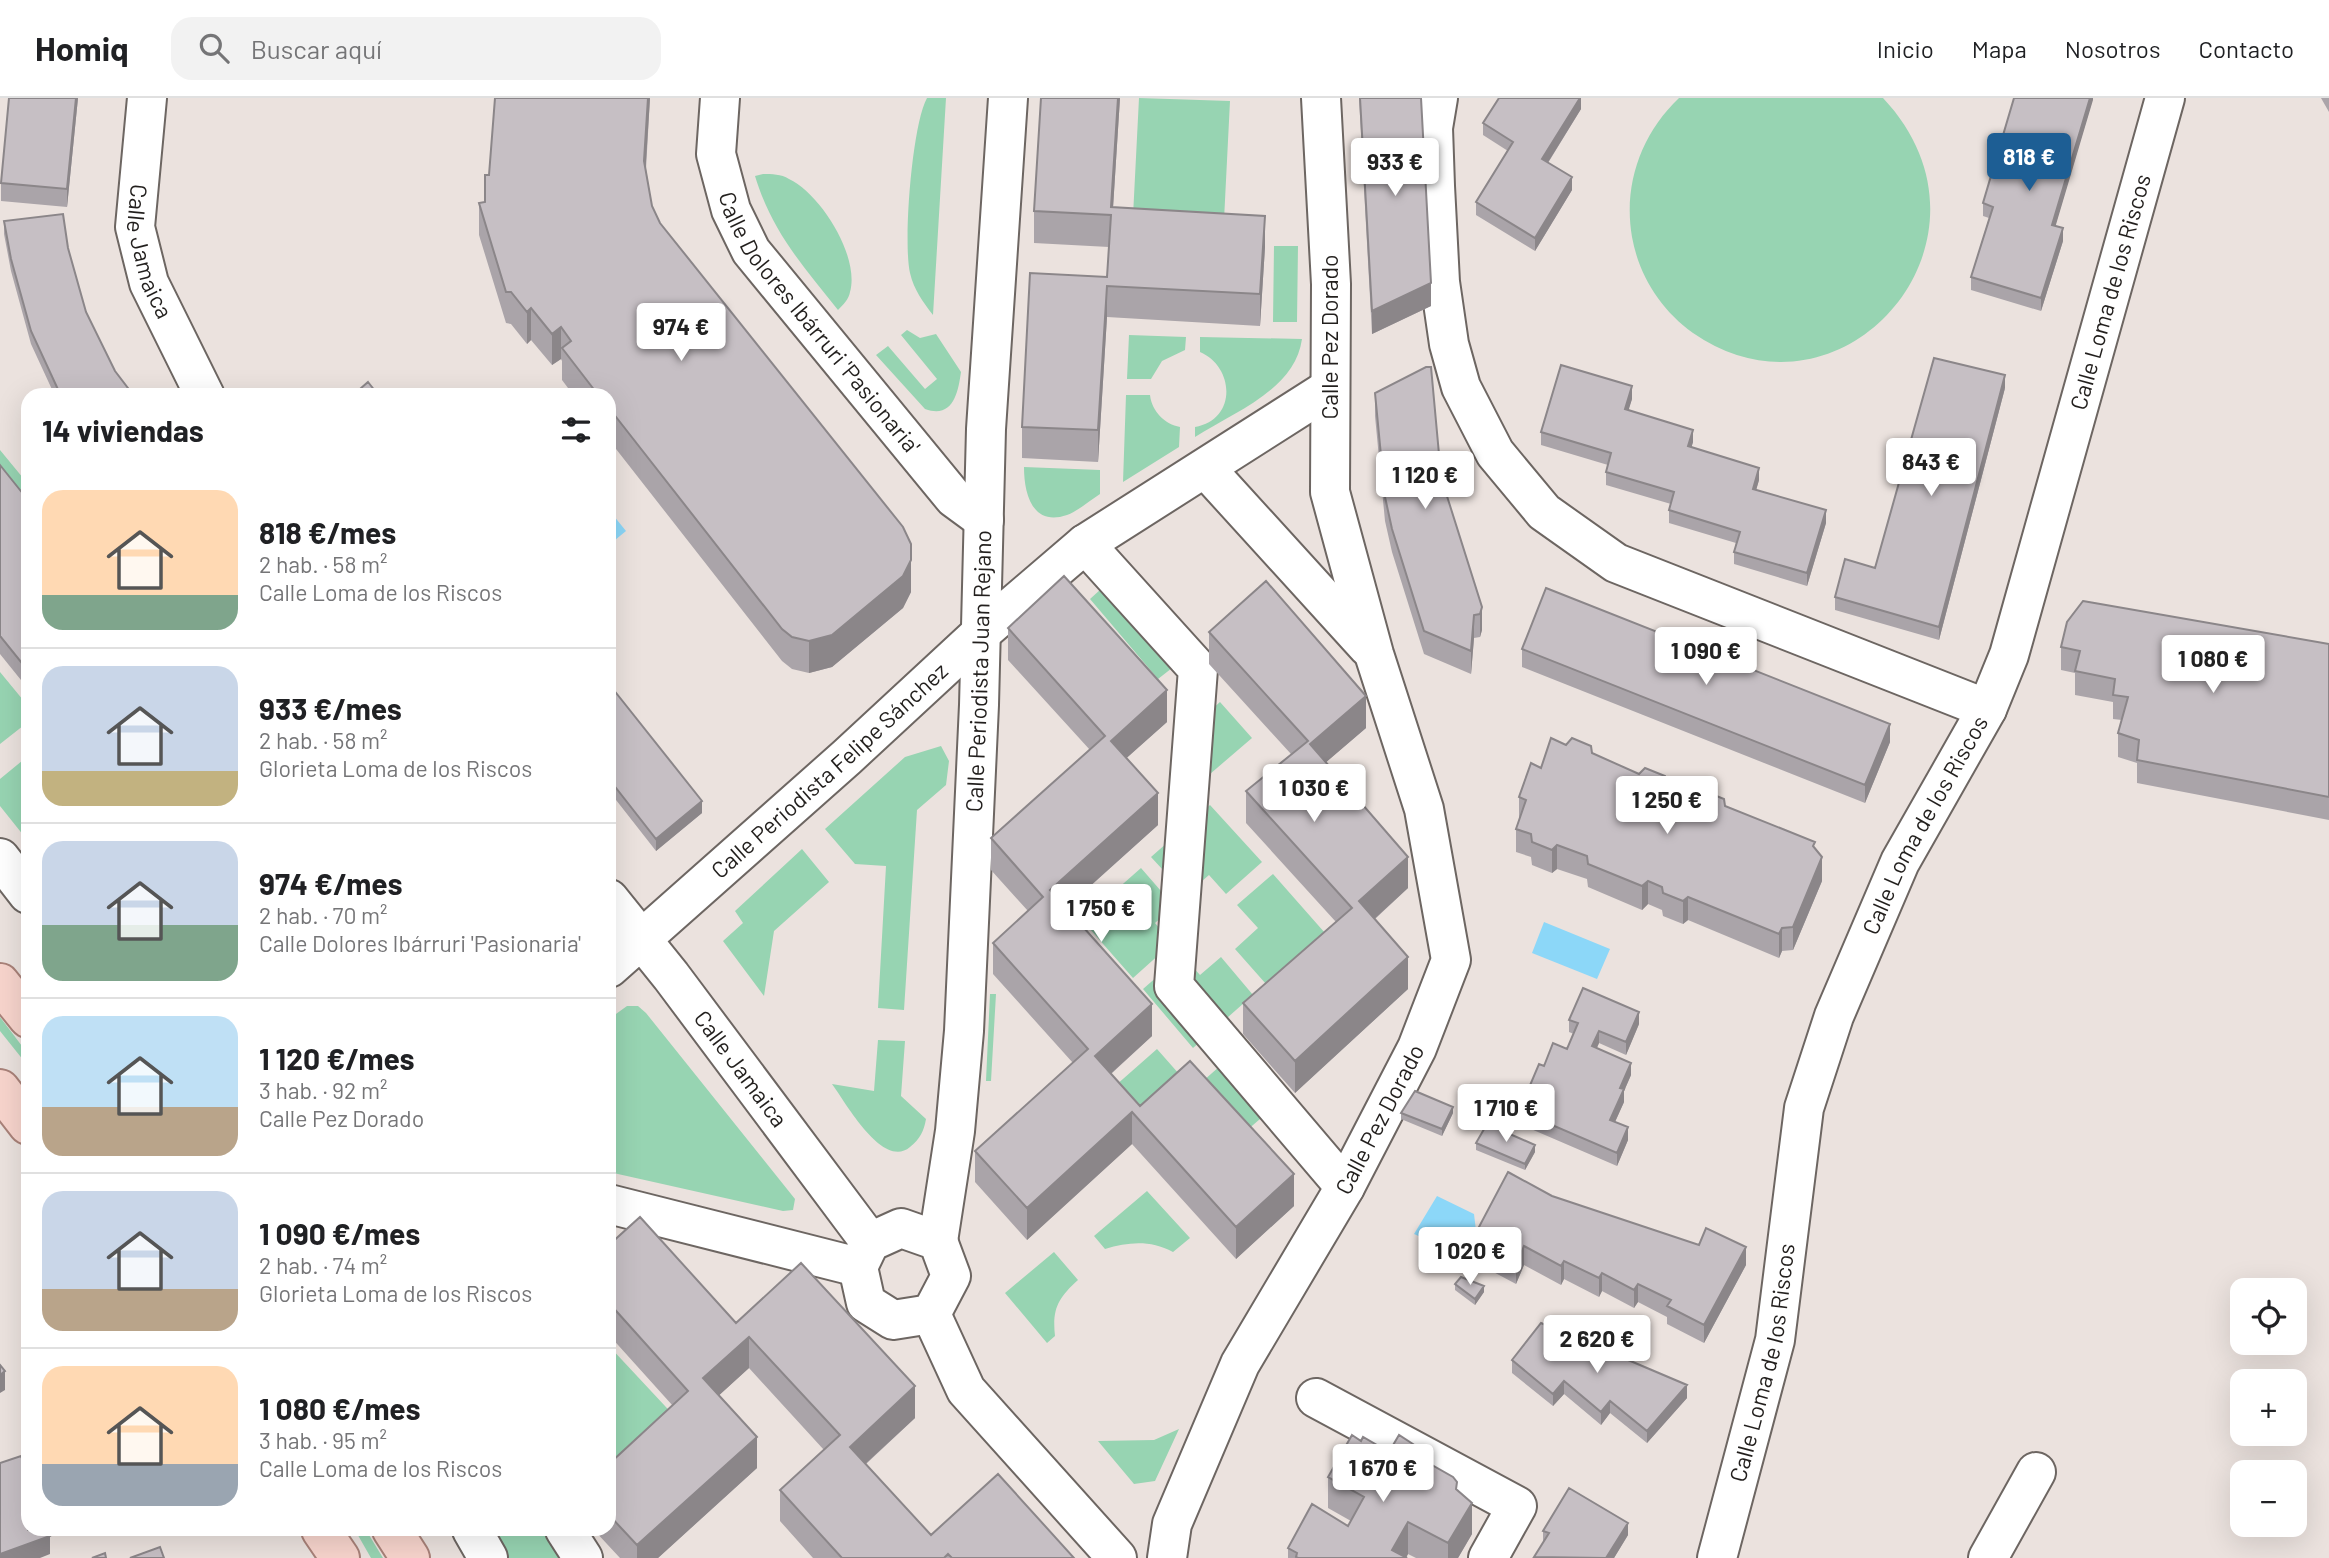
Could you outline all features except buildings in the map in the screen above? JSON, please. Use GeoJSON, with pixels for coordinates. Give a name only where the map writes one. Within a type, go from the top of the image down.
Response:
{"type":"FeatureCollection","features":[{"type":"Feature","properties":{"kind":"main road"},"geometry":{"type":"LineString","coordinates":[[0,983],[21,1009]]}},
{"type":"Feature","properties":{"kind":"main road"},"geometry":{"type":"LineString","coordinates":[[0,1089],[21,1116]]}},
{"type":"Feature","properties":{"kind":"main road"},"geometry":{"type":"LineString","coordinates":[[325,1536],[340,1558]]}},
{"type":"Feature","properties":{"kind":"main road"},"geometry":{"type":"LineString","coordinates":[[396,1536],[410,1558]]}},
{"type":"Feature","properties":{"kind":"street","name":"Calle Jamaica"},"geometry":{"type":"LineString","coordinates":[[147,98],[135,227],[149,283],[201,388]]}},
{"type":"Feature","properties":{"kind":"street","name":"Calle Dolores Ibárruri 'Pasionaria'"},"geometry":{"type":"LineString","coordinates":[[720,98],[716,154],[731,210],[751,251],[954,498],[984,520]]}},
{"type":"Feature","properties":{"kind":"street","name":"Calle Periodista Juan Rejano"},"geometry":{"type":"LineString","coordinates":[[938,1241],[955,1131],[964,1031],[981,633],[986,429],[1009,98]]}},
{"type":"Feature","properties":{"kind":"street","name":"Calle Pez Dorado"},"geometry":{"type":"LineString","coordinates":[[1167,1558],[1172,1524],[1240,1364],[1345,1187],[1417,1048],[1451,960],[1424,809],[1374,654],[1330,492],[1331,284],[1321,98]]}},
{"type":"Feature","properties":{"kind":"street"},"geometry":{"type":"LineString","coordinates":[[1438,98],[1433,128],[1440,282],[1450,344],[1461,387],[1495,453],[1544,512],[1616,563],[1987,709]]}},
{"type":"Feature","properties":{"kind":"street","name":"Calle Loma de los Riscos"},"geometry":{"type":"LineString","coordinates":[[1717,1558],[1775,1340],[1804,1108],[1834,1016],[1900,862],[1987,709],[2009,655],[2165,98]]}},
{"type":"Feature","properties":{"kind":"street","name":"Calle Periodista Felipe Sánchez"},"geometry":{"type":"LineString","coordinates":[[616,962],[847,757],[981,633],[1085,544],[1330,388]]}},
{"type":"Feature","properties":{"kind":"street","name":"Calle Pez Dorado"},"geometry":{"type":"LineString","coordinates":[[1206,469],[1374,654]]}},
{"type":"Feature","properties":{"kind":"street"},"geometry":{"type":"LineString","coordinates":[[1085,544],[1198,669],[1174,986],[1345,1187]]}},
{"type":"Feature","properties":{"kind":"street"},"geometry":{"type":"LineString","coordinates":[[0,858],[21,885]]}},
{"type":"Feature","properties":{"kind":"street","name":"Calle Jamaica"},"geometry":{"type":"LineString","coordinates":[[616,908],[641,939],[864,1254]]}},
{"type":"Feature","properties":{"kind":"street"},"geometry":{"type":"LineString","coordinates":[[616,1206],[864,1254],[901,1227],[938,1241],[951,1276],[931,1314]]}},
{"type":"Feature","properties":{"kind":"street"},"geometry":{"type":"LineString","coordinates":[[864,1254],[866,1303],[893,1320],[931,1314]]}},
{"type":"Feature","properties":{"kind":"street"},"geometry":{"type":"LineString","coordinates":[[931,1314],[966,1390],[1117,1558]]}},
{"type":"Feature","properties":{"kind":"street"},"geometry":{"type":"LineString","coordinates":[[1316,1398],[1517,1506],[1489,1558]]}},
{"type":"Feature","properties":{"kind":"street"},"geometry":{"type":"LineString","coordinates":[[1988,1558],[2036,1472]]}},
{"type":"Feature","properties":{"kind":"street"},"geometry":{"type":"LineString","coordinates":[[475,1536],[488,1558]]}},
{"type":"Feature","properties":{"kind":"street"},"geometry":{"type":"LineString","coordinates":[[569,1536],[583,1558]]}},
{"type":"Feature","properties":{"kind":"green space"},"geometry":{"type":"Polygon","coordinates":[[[927,98],[946,98],[933,315],[914,285],[908,258],[908,211],[913,157],[927,98]]]}},
{"type":"Feature","properties":{"kind":"green space"},"geometry":{"type":"Polygon","coordinates":[[[1139,98],[1230,101],[1224,220],[1133,216],[1139,98]]]}},
{"type":"Feature","properties":{"kind":"green space"},"geometry":{"type":"Polygon","coordinates":[[[1679,98],[1883,98],[1919,153],[1930,208],[1921,261],[1894,307],[1854,341],[1805,360],[1750,359],[1693,333],[1681,324],[1661,303],[1646,278],[1635,251],[1630,218],[1633,180],[1645,144],[1654,128],[1679,98]]]}},
{"type":"Feature","properties":{"kind":"green space"},"geometry":{"type":"Polygon","coordinates":[[[755,176],[783,176],[801,187],[825,212],[835,228],[844,245],[852,278],[848,297],[838,310],[801,263],[770,214],[755,176]]]}},
{"type":"Feature","properties":{"kind":"green space"},"geometry":{"type":"Polygon","coordinates":[[[1274,246],[1298,246],[1297,322],[1273,322],[1274,246]]]}},
{"type":"Feature","properties":{"kind":"green space"},"geometry":{"type":"Polygon","coordinates":[[[907,330],[920,338],[936,334],[961,372],[956,396],[948,407],[942,410],[925,409],[876,355],[888,346],[925,389],[937,379],[901,335],[907,330]]]}},
{"type":"Feature","properties":{"kind":"green space"},"geometry":{"type":"Polygon","coordinates":[[[1129,335],[1186,337],[1185,350],[1162,361],[1151,379],[1127,379],[1129,335]]]}},
{"type":"Feature","properties":{"kind":"green space"},"geometry":{"type":"Polygon","coordinates":[[[1200,337],[1302,339],[1297,357],[1275,386],[1195,437],[1195,427],[1209,422],[1218,414],[1224,404],[1226,392],[1220,369],[1212,359],[1200,352],[1200,337]]]}},
{"type":"Feature","properties":{"kind":"green space"},"geometry":{"type":"Polygon","coordinates":[[[1126,395],[1150,395],[1153,407],[1160,416],[1180,427],[1179,447],[1123,482],[1126,395]]]}},
{"type":"Feature","properties":{"kind":"green space"},"geometry":{"type":"Polygon","coordinates":[[[0,450],[21,476],[21,510],[0,484],[0,450]]]}},
{"type":"Feature","properties":{"kind":"green space"},"geometry":{"type":"Polygon","coordinates":[[[1024,467],[1100,470],[1100,494],[1067,515],[1046,516],[1038,512],[1028,497],[1024,467]]]}},
{"type":"Feature","properties":{"kind":"green space"},"geometry":{"type":"Polygon","coordinates":[[[1111,580],[1181,661],[1158,679],[1090,599],[1111,580]]]}},
{"type":"Feature","properties":{"kind":"green space"},"geometry":{"type":"Polygon","coordinates":[[[0,672],[21,698],[21,728],[0,744],[0,672]]]}},
{"type":"Feature","properties":{"kind":"green space"},"geometry":{"type":"Polygon","coordinates":[[[1220,702],[1252,738],[1210,774],[1179,739],[1220,702]]]}},
{"type":"Feature","properties":{"kind":"green space"},"geometry":{"type":"Polygon","coordinates":[[[941,746],[949,761],[946,785],[917,810],[904,1010],[878,1008],[886,866],[855,864],[825,829],[905,757],[941,746]]]}},
{"type":"Feature","properties":{"kind":"green space"},"geometry":{"type":"Polygon","coordinates":[[[21,762],[21,832],[0,806],[0,779],[21,762]]]}},
{"type":"Feature","properties":{"kind":"green space"},"geometry":{"type":"Polygon","coordinates":[[[1210,805],[1262,862],[1226,894],[1209,875],[1186,895],[1151,857],[1210,805]]]}},
{"type":"Feature","properties":{"kind":"green space"},"geometry":{"type":"Polygon","coordinates":[[[802,849],[829,882],[774,931],[764,996],[723,941],[743,923],[735,911],[802,849]]]}},
{"type":"Feature","properties":{"kind":"green space"},"geometry":{"type":"Polygon","coordinates":[[[1141,868],[1174,906],[1155,923],[1172,943],[1133,978],[1082,920],[1141,868]]]}},
{"type":"Feature","properties":{"kind":"green space"},"geometry":{"type":"Polygon","coordinates":[[[1273,874],[1325,933],[1266,984],[1235,949],[1258,928],[1237,905],[1273,874]]]}},
{"type":"Feature","properties":{"kind":"green space"},"geometry":{"type":"Polygon","coordinates":[[[1182,955],[1200,975],[1221,957],[1253,995],[1193,1048],[1143,989],[1182,955]]]}},
{"type":"Feature","properties":{"kind":"green space"},"geometry":{"type":"Polygon","coordinates":[[[990,994],[996,994],[991,1081],[986,1081],[990,994]]]}},
{"type":"Feature","properties":{"kind":"green space"},"geometry":{"type":"Polygon","coordinates":[[[627,1006],[638,1006],[646,1013],[795,1199],[793,1210],[783,1211],[616,1174],[616,1014],[627,1006]]]}},
{"type":"Feature","properties":{"kind":"green space"},"geometry":{"type":"Polygon","coordinates":[[[0,1017],[21,1045],[21,1057],[0,1031],[0,1017]]]}},
{"type":"Feature","properties":{"kind":"green space"},"geometry":{"type":"Polygon","coordinates":[[[878,1040],[905,1041],[901,1096],[926,1119],[923,1131],[916,1141],[899,1152],[888,1150],[866,1131],[832,1084],[874,1091],[878,1040]]]}},
{"type":"Feature","properties":{"kind":"green space"},"geometry":{"type":"Polygon","coordinates":[[[1245,1044],[1289,1094],[1246,1131],[1203,1081],[1245,1044]]]}},
{"type":"Feature","properties":{"kind":"green space"},"geometry":{"type":"Polygon","coordinates":[[[1157,1049],[1187,1083],[1145,1120],[1115,1086],[1157,1049]]]}},
{"type":"Feature","properties":{"kind":"green space"},"geometry":{"type":"Polygon","coordinates":[[[1147,1191],[1190,1238],[1173,1252],[1156,1245],[1139,1243],[1105,1249],[1094,1236],[1147,1191]]]}},
{"type":"Feature","properties":{"kind":"green space"},"geometry":{"type":"Polygon","coordinates":[[[1054,1252],[1078,1280],[1058,1305],[1055,1336],[1047,1343],[1005,1293],[1054,1252]]]}},
{"type":"Feature","properties":{"kind":"green space"},"geometry":{"type":"Polygon","coordinates":[[[616,1354],[679,1421],[616,1460],[616,1354]]]}},
{"type":"Feature","properties":{"kind":"green space"},"geometry":{"type":"Polygon","coordinates":[[[1179,1429],[1155,1481],[1134,1484],[1098,1441],[1154,1440],[1179,1429]]]}},
{"type":"Feature","properties":{"kind":"green space"},"geometry":{"type":"Polygon","coordinates":[[[358,1536],[370,1536],[383,1558],[371,1558],[358,1536]]]}},
{"type":"Feature","properties":{"kind":"green space"},"geometry":{"type":"Polygon","coordinates":[[[487,1536],[547,1536],[561,1558],[501,1558],[487,1536]]]}},
{"type":"Feature","properties":{"kind":"water"},"geometry":{"type":"Polygon","coordinates":[[[616,519],[626,531],[616,539],[616,519]]]}},
{"type":"Feature","properties":{"kind":"water"},"geometry":{"type":"Polygon","coordinates":[[[1544,922],[1610,949],[1597,979],[1532,953],[1544,922]]]}},
{"type":"Feature","properties":{"kind":"water"},"geometry":{"type":"Polygon","coordinates":[[[1437,1196],[1474,1214],[1477,1239],[1467,1257],[1414,1234],[1437,1196]]]}}]}
